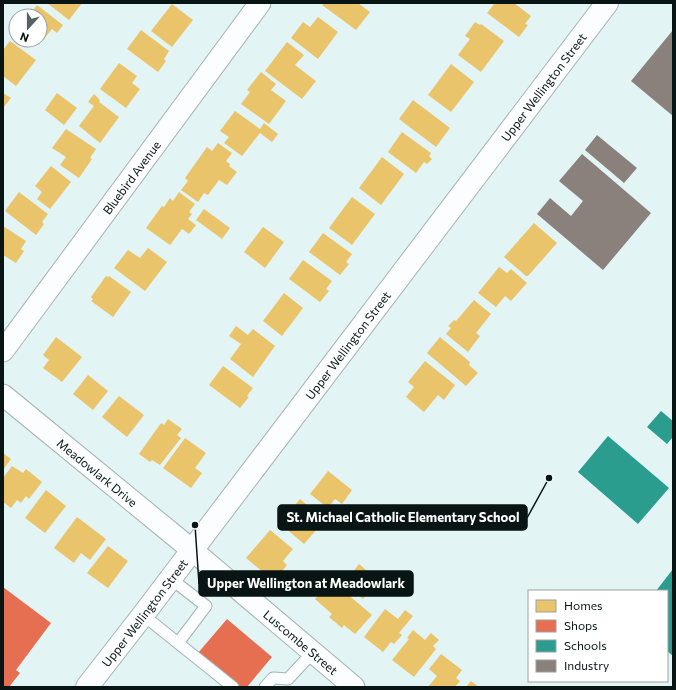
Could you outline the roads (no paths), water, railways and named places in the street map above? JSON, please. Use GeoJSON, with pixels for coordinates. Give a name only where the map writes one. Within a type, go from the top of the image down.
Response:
{"type":"FeatureCollection","features":[{"type":"Feature","properties":{"kind":"main road","name":"Upper Wellington Street"},"geometry":{"type":"LineString","coordinates":[[87,687],[607,3]]}},
{"type":"Feature","properties":{"kind":"street","name":"Bluebird Avenue"},"geometry":{"type":"LineString","coordinates":[[3,351],[260,3]]}},
{"type":"Feature","properties":{"kind":"street","name":"Meadowlark Drive"},"geometry":{"type":"LineString","coordinates":[[3,395],[192,550]]}},
{"type":"Feature","properties":{"kind":"street","name":"Luscombe Street"},"geometry":{"type":"LineString","coordinates":[[192,550],[354,687]]}},
{"type":"Feature","properties":{"kind":"lane"},"geometry":{"type":"LineString","coordinates":[[170,578],[206,606],[178,643]]}},
{"type":"Feature","properties":{"kind":"lane"},"geometry":{"type":"LineString","coordinates":[[143,615],[233,687]]}},
{"type":"Feature","properties":{"kind":"lane"},"geometry":{"type":"LineString","coordinates":[[265,687],[273,678],[288,679],[313,652]]}},
{"type":"Feature","properties":{"kind":"place","name":"St. Michael Catholic Elementary School"},"geometry":{"type":"Point","coordinates":[549,478]}},
{"type":"Feature","properties":{"kind":"place","name":"Upper Wellington at Meadowlark"},"geometry":{"type":"Point","coordinates":[195,525]}}]}
